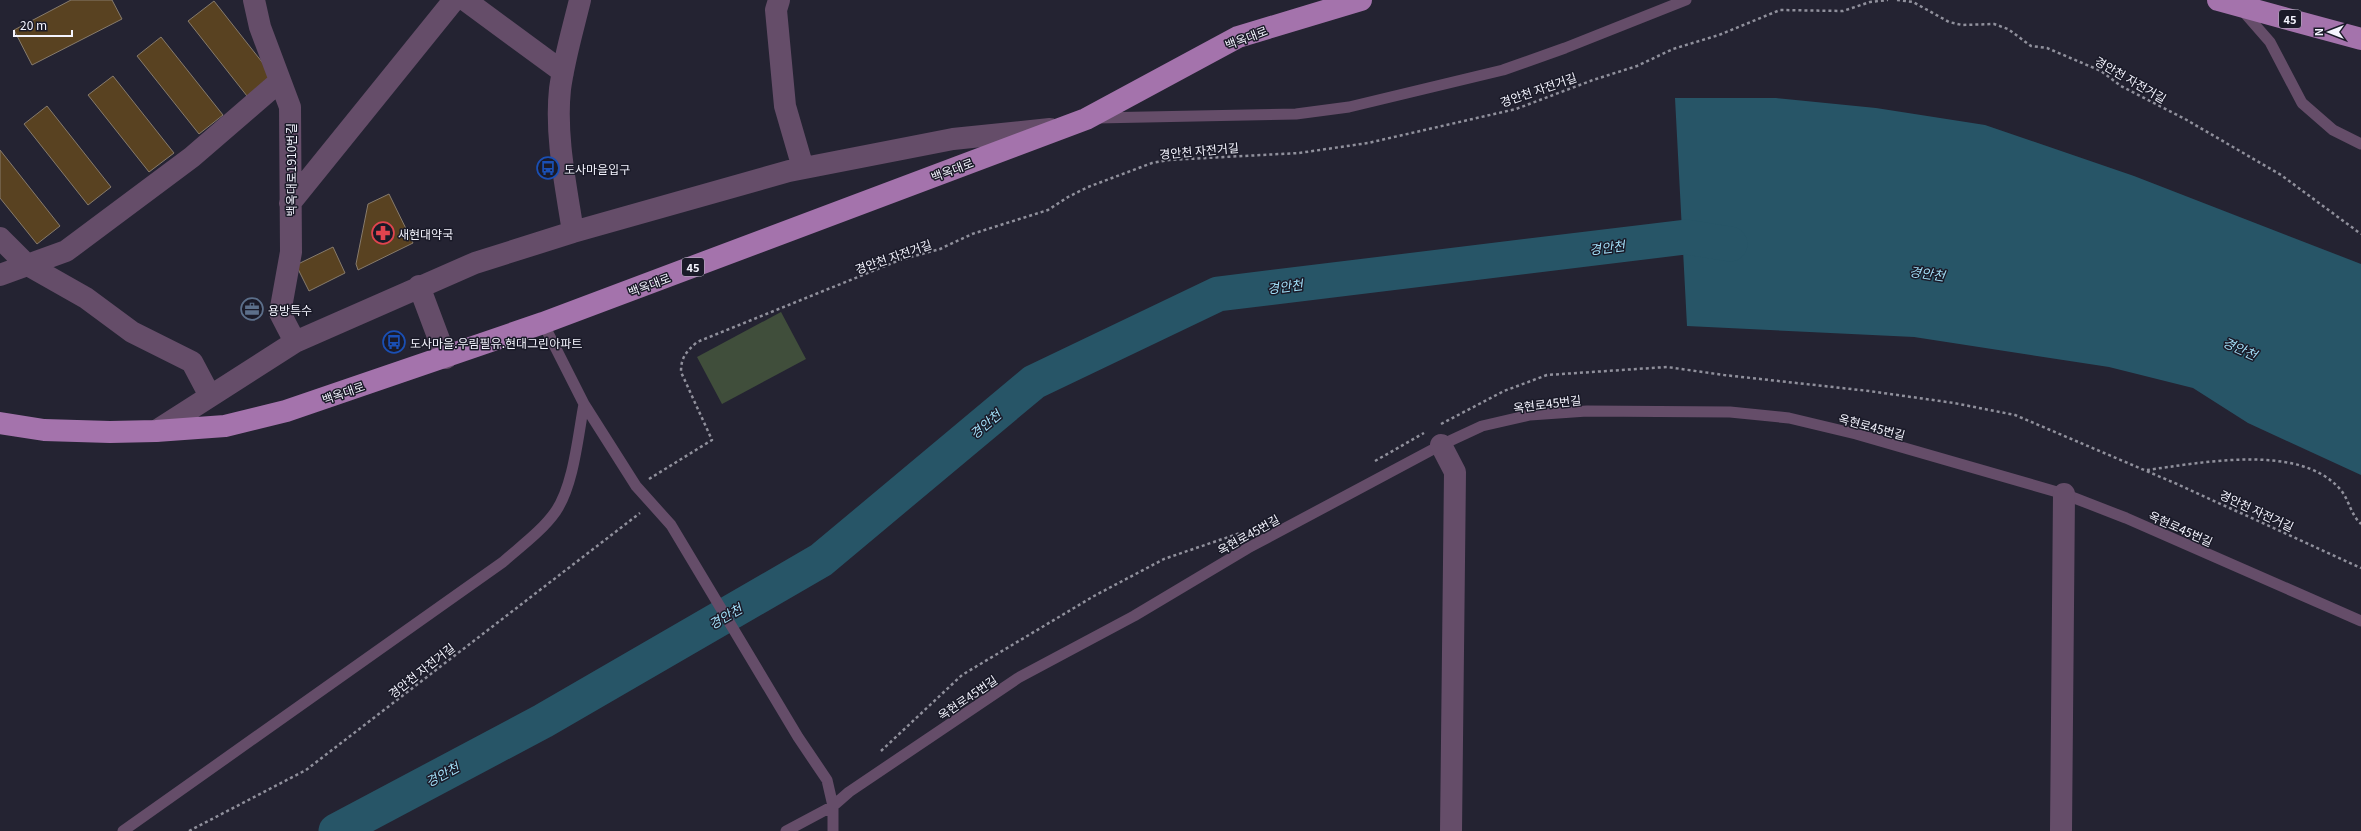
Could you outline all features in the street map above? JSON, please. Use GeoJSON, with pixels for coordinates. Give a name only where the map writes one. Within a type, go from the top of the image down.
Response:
{"type":"FeatureCollection","features":[{"type":"Feature","properties":{"kind":"main road","name":"백옥대로"},"geometry":{"type":"LineString","coordinates":[[0,423],[44,430],[156,431],[225,426],[286,411],[446,358],[543,323],[1086,119],[1238,37],[1361,0]]}},
{"type":"Feature","properties":{"kind":"main road","name":"45"},"geometry":{"type":"LineString","coordinates":[[2228,3],[2361,39]]}},
{"type":"Feature","properties":{"kind":"street","name":"백옥대로1910번길"},"geometry":{"type":"LineString","coordinates":[[254,0],[260,27],[290,107],[291,252],[280,313],[295,342]]}},
{"type":"Feature","properties":{"kind":"street"},"geometry":{"type":"LineString","coordinates":[[290,202],[454,0]]}},
{"type":"Feature","properties":{"kind":"street"},"geometry":{"type":"LineString","coordinates":[[465,0],[563,72]]}},
{"type":"Feature","properties":{"kind":"street"},"geometry":{"type":"LineString","coordinates":[[573,232],[564,168],[560,124],[560,90],[580,0]]}},
{"type":"Feature","properties":{"kind":"street"},"geometry":{"type":"LineString","coordinates":[[779,0],[776,10],[785,106],[803,168]]}},
{"type":"Feature","properties":{"kind":"street"},"geometry":{"type":"LineString","coordinates":[[0,274],[66,251],[192,158],[280,81]]}},
{"type":"Feature","properties":{"kind":"street"},"geometry":{"type":"LineString","coordinates":[[156,431],[295,342],[419,286],[475,263],[573,232],[803,168],[953,139],[1061,128]]}},
{"type":"Feature","properties":{"kind":"street"},"geometry":{"type":"LineString","coordinates":[[0,238],[26,264],[86,298],[132,332],[192,362],[210,396]]}},
{"type":"Feature","properties":{"kind":"street"},"geometry":{"type":"LineString","coordinates":[[419,286],[446,358]]}},
{"type":"Feature","properties":{"kind":"street"},"geometry":{"type":"LineString","coordinates":[[1441,445],[1455,472],[1451,831]]}},
{"type":"Feature","properties":{"kind":"street"},"geometry":{"type":"LineString","coordinates":[[2061,831],[2064,494]]}},
{"type":"Feature","properties":{"kind":"lane"},"geometry":{"type":"LineString","coordinates":[[1086,119],[1296,114],[1349,107],[1503,70],[1565,48],[1686,0]]}},
{"type":"Feature","properties":{"kind":"lane"},"geometry":{"type":"LineString","coordinates":[[2228,3],[2270,42],[2302,104],[2333,130],[2361,144]]}},
{"type":"Feature","properties":{"kind":"lane"},"geometry":{"type":"LineString","coordinates":[[543,323],[584,404],[636,486],[670,525],[798,737],[827,780],[833,806],[832,831]]}},
{"type":"Feature","properties":{"kind":"lane"},"geometry":{"type":"LineString","coordinates":[[123,831],[503,562],[538,532],[556,510],[572,471],[584,404]]}},
{"type":"Feature","properties":{"kind":"lane","name":"옥현로45번길"},"geometry":{"type":"LineString","coordinates":[[786,831],[833,806],[849,792],[1018,678],[1134,616],[1248,548],[1441,445],[1482,426],[1530,415],[1587,411],[1730,412],[1788,418],[1856,434],[2064,494],[2126,518],[2361,621]]}},
{"type":"Feature","properties":{"kind":"path","name":"경안천 자전거길"},"geometry":{"type":"LineString","coordinates":[[636,486],[712,440],[681,372],[681,361],[686,352],[697,342],[900,260],[940,249],[972,234],[1048,210],[1068,197],[1088,187],[1152,163],[1169,160],[1299,153],[1368,143],[1516,109],[1593,80],[1637,66],[1673,49],[1719,35],[1780,10],[1793,8],[1828,13],[1843,11],[1870,2],[1888,0]]}},
{"type":"Feature","properties":{"kind":"path","name":"경안천 자전거길"},"geometry":{"type":"LineString","coordinates":[[1897,0],[1914,2],[1949,22],[1962,25],[1994,24],[2008,29],[2031,46],[2047,48],[2101,70],[2121,86],[2185,119],[2281,175],[2361,234]]}},
{"type":"Feature","properties":{"kind":"path","name":"경안천 자전거길"},"geometry":{"type":"LineString","coordinates":[[2361,524],[2356,519],[2340,488],[2318,470],[2296,463],[2223,459],[2145,471],[2361,568]]}},
{"type":"Feature","properties":{"kind":"path","name":"경안천 자전거길"},"geometry":{"type":"LineString","coordinates":[[189,831],[306,770],[652,504]]}},
{"type":"Feature","properties":{"kind":"green space"},"geometry":{"type":"Polygon","coordinates":[[[781,312],[806,359],[722,404],[697,357],[781,312]]]}},
{"type":"Feature","properties":{"kind":"water"},"geometry":{"type":"Polygon","coordinates":[[[1675,98],[1776,98],[1876,108],[1985,125],[2134,176],[2361,264],[2361,475],[2248,423],[2193,388],[2109,367],[1914,337],[1687,326],[1675,98]]]}},
{"type":"Feature","properties":{"kind":"building"},"geometry":{"type":"Polygon","coordinates":[[[71,0],[112,0],[122,19],[32,65],[14,30],[71,0]]]}},
{"type":"Feature","properties":{"kind":"building"},"geometry":{"type":"Polygon","coordinates":[[[214,1],[273,76],[247,96],[188,21],[214,1]]]}},
{"type":"Feature","properties":{"kind":"building"},"geometry":{"type":"Polygon","coordinates":[[[161,37],[223,115],[199,134],[137,56],[161,37]]]}},
{"type":"Feature","properties":{"kind":"building"},"geometry":{"type":"Polygon","coordinates":[[[113,76],[174,153],[149,172],[88,95],[113,76]]]}},
{"type":"Feature","properties":{"kind":"building"},"geometry":{"type":"Polygon","coordinates":[[[47,106],[111,187],[88,205],[24,124],[47,106]]]}},
{"type":"Feature","properties":{"kind":"building"},"geometry":{"type":"Polygon","coordinates":[[[0,150],[60,226],[37,244],[0,198],[0,150]]]}},
{"type":"Feature","properties":{"kind":"building"},"geometry":{"type":"Polygon","coordinates":[[[389,194],[413,243],[358,270],[356,264],[368,204],[389,194]]]}},
{"type":"Feature","properties":{"kind":"building"},"geometry":{"type":"Polygon","coordinates":[[[333,247],[345,273],[309,291],[296,265],[333,247]]]}},
{"type":"Feature","properties":{"kind":"waterway","name":"경안천"},"geometry":{"type":"LineString","coordinates":[[336,831],[543,721],[821,560],[1034,382],[1218,294],[1686,237],[1730,244]]}},
{"type":"Feature","properties":{"kind":"place","name":"도사마을입구"},"geometry":{"type":"Point","coordinates":[548,168]}},
{"type":"Feature","properties":{"kind":"place","name":"새현대약국"},"geometry":{"type":"Point","coordinates":[383,233]}},
{"type":"Feature","properties":{"kind":"place","name":"용방특수"},"geometry":{"type":"Point","coordinates":[252,309]}},
{"type":"Feature","properties":{"kind":"place","name":"도사마을.우림필유.현대그린아파트"},"geometry":{"type":"Point","coordinates":[394,342]}}]}
